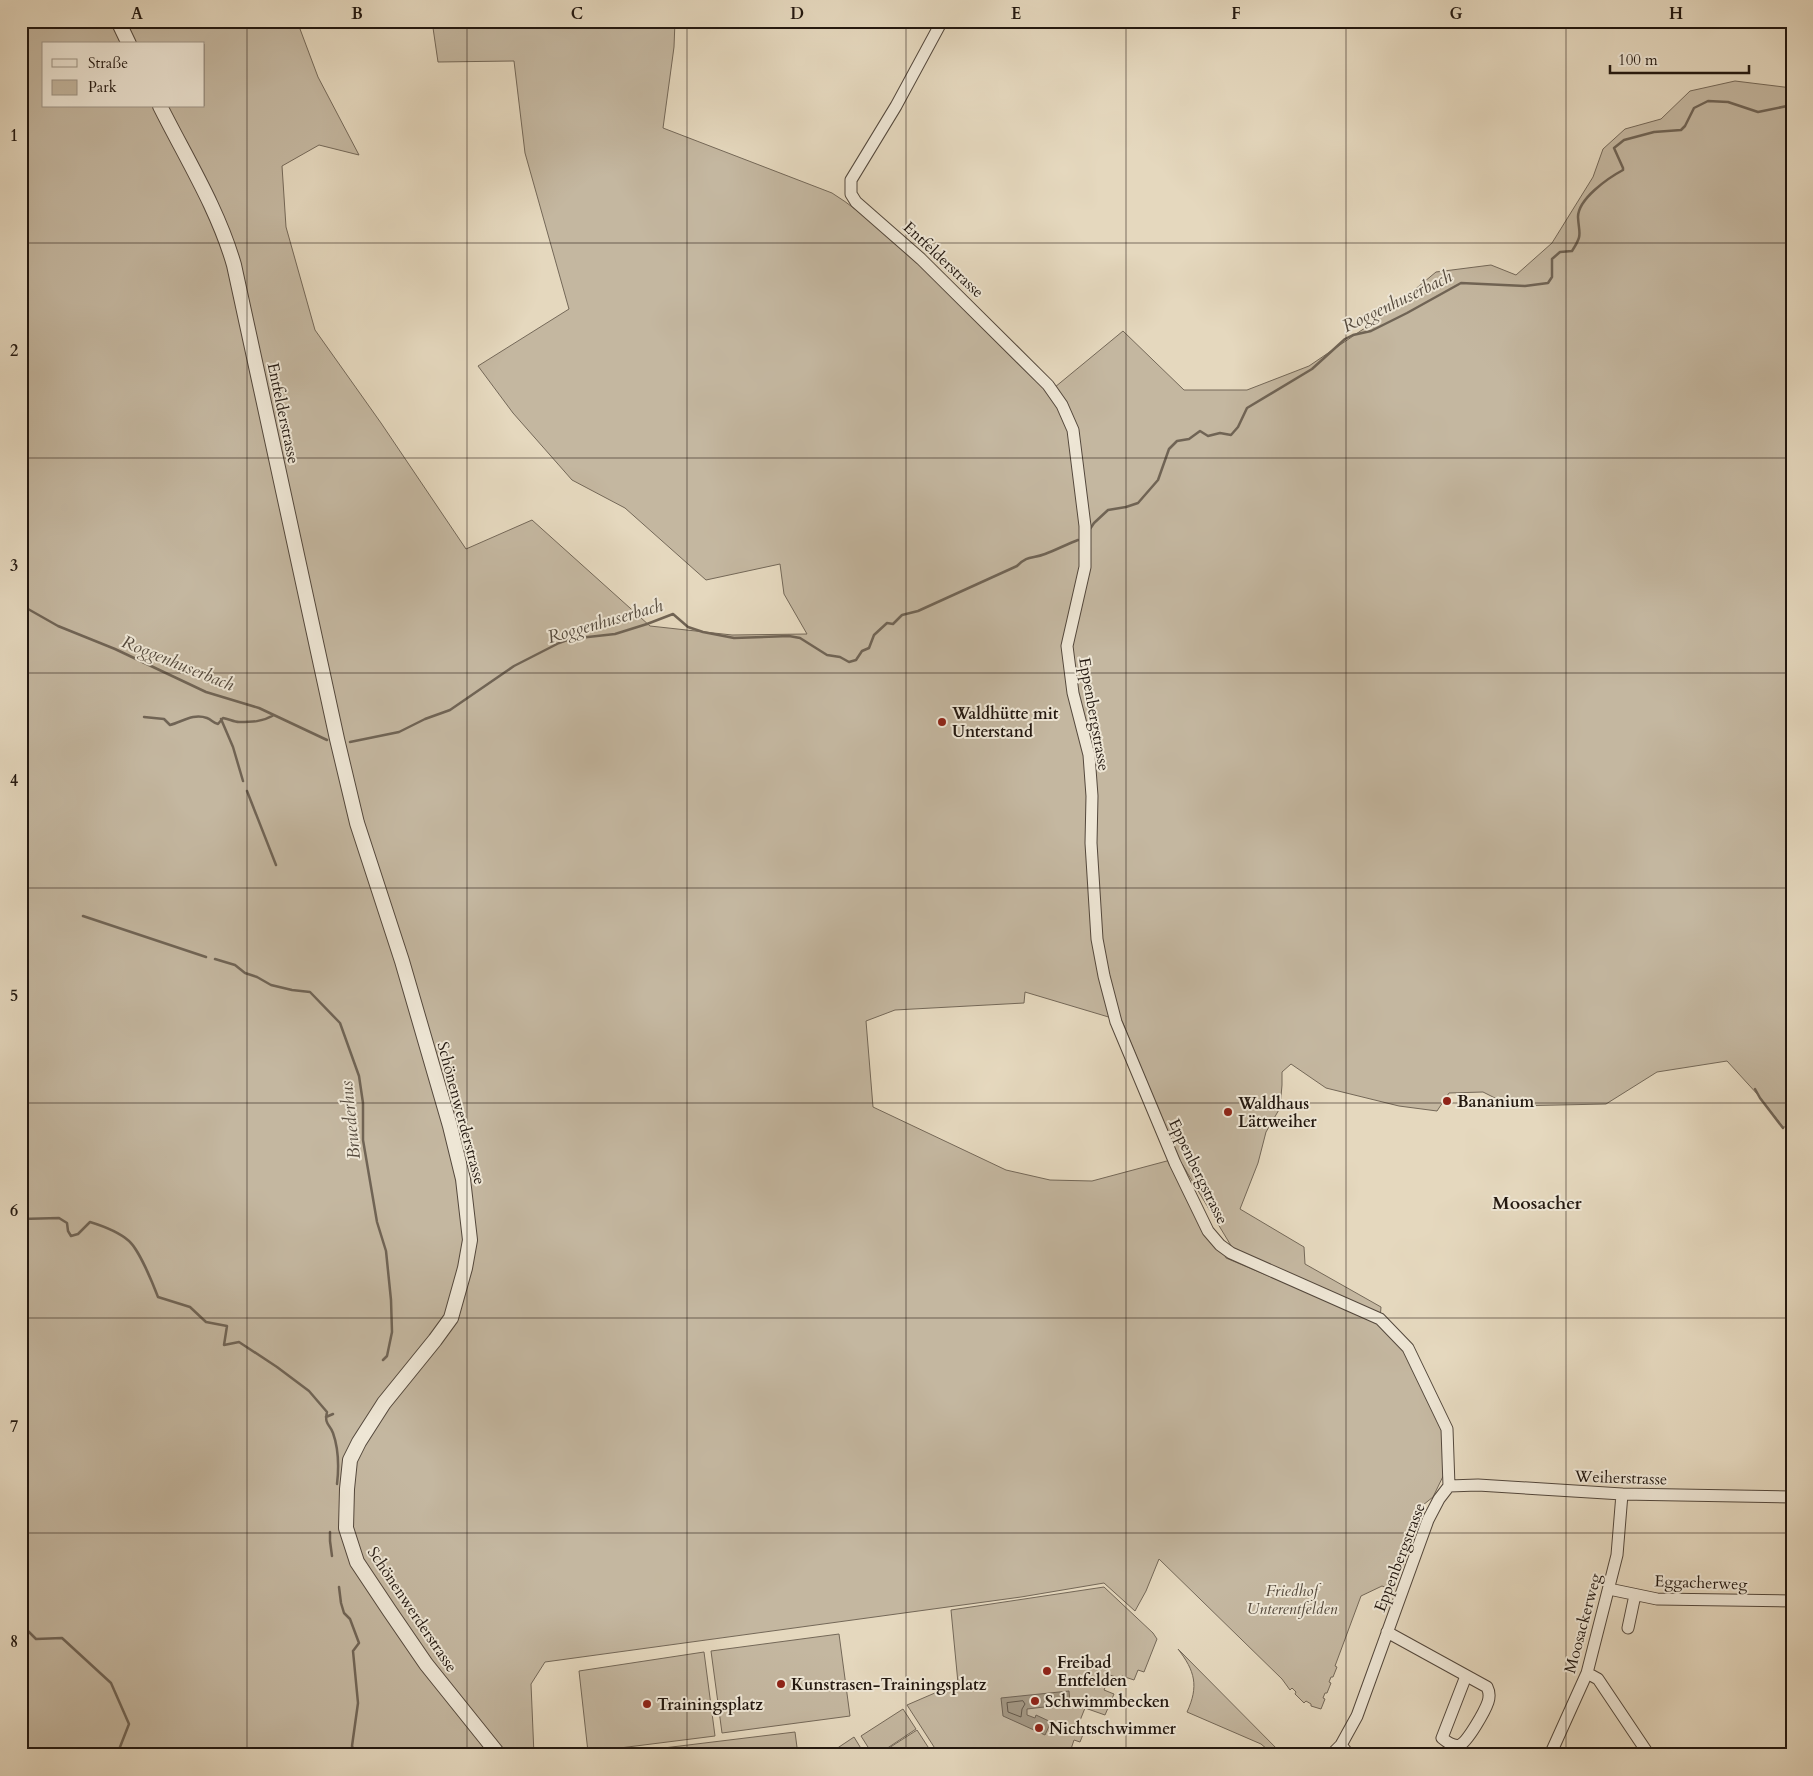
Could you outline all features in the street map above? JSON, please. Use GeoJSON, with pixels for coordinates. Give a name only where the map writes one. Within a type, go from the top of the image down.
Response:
{"type":"FeatureCollection","features":[{"type":"Feature","properties":{"kind":"street"},"geometry":{"type":"LineString","coordinates":[[118,21],[128,42]]}},
{"type":"Feature","properties":{"kind":"street","name":"Entfelderstrasse"},"geometry":{"type":"LineString","coordinates":[[942,21],[896,106],[851,180],[850,194],[856,202],[921,258],[1048,385],[1062,405],[1073,430],[1085,526]]}},
{"type":"Feature","properties":{"kind":"street","name":"Entfelderstrasse"},"geometry":{"type":"LineString","coordinates":[[161,108],[213,211],[226,239],[234,265],[337,739]]}},
{"type":"Feature","properties":{"kind":"street","name":"Eppenbergstrasse"},"geometry":{"type":"LineString","coordinates":[[1085,526],[1084,567],[1067,646],[1072,693],[1089,755],[1096,939],[1116,1022],[1178,1170],[1208,1232],[1220,1245],[1231,1253],[1380,1319],[1408,1348],[1447,1429],[1449,1486],[1439,1499],[1428,1520],[1357,1716],[1341,1745],[1331,1755]]}},
{"type":"Feature","properties":{"kind":"street","name":"Schönenwerderstrasse"},"geometry":{"type":"LineString","coordinates":[[337,739],[357,823],[400,953],[450,1126],[463,1179],[470,1240],[465,1268],[451,1318],[384,1403],[350,1460],[346,1528],[357,1562],[389,1610],[426,1664],[499,1755]]}},
{"type":"Feature","properties":{"kind":"street","name":"Weiherstrasse"},"geometry":{"type":"LineString","coordinates":[[1449,1486],[1478,1485],[1622,1494],[1792,1497]]}},
{"type":"Feature","properties":{"kind":"street","name":"Moosackerweg"},"geometry":{"type":"LineString","coordinates":[[1550,1755],[1587,1673],[1617,1555],[1622,1494]]}},
{"type":"Feature","properties":{"kind":"street","name":"Eggacherweg"},"geometry":{"type":"LineString","coordinates":[[1609,1589],[1657,1598],[1792,1601]]}},
{"type":"Feature","properties":{"kind":"street"},"geometry":{"type":"LineString","coordinates":[[1628,1628],[1635,1595]]}},
{"type":"Feature","properties":{"kind":"street"},"geometry":{"type":"LineString","coordinates":[[1387,1632],[1487,1686],[1489,1691],[1488,1702],[1468,1739],[1460,1745],[1454,1746],[1442,1738],[1466,1676]]}},
{"type":"Feature","properties":{"kind":"street"},"geometry":{"type":"LineString","coordinates":[[1587,1673],[1598,1678],[1649,1755]]}},
{"type":"Feature","properties":{"kind":"street"},"geometry":{"type":"LineString","coordinates":[[1341,1745],[1349,1755]]}},
{"type":"Feature","properties":{"kind":"green space","name":"Friedhof Unterentfelden"},"geometry":{"type":"Polygon","coordinates":[[[21,21],[297,21],[318,77],[359,155],[319,145],[282,166],[286,227],[315,330],[381,423],[466,549],[532,520],[650,626],[732,635],[807,634],[784,594],[780,564],[706,580],[625,508],[572,480],[513,413],[478,366],[569,309],[525,153],[514,61],[438,62],[432,21],[675,21],[674,47],[663,128],[839,197],[881,230],[925,269],[1049,392],[1123,331],[1184,390],[1247,390],[1309,366],[1384,315],[1436,272],[1491,265],[1516,275],[1552,243],[1593,177],[1603,149],[1625,129],[1661,119],[1690,91],[1735,81],[1792,88],[1792,1127],[1783,1127],[1759,1096],[1727,1061],[1657,1072],[1606,1104],[1511,1106],[1483,1092],[1449,1093],[1437,1111],[1399,1106],[1326,1088],[1291,1064],[1282,1072],[1280,1108],[1266,1132],[1258,1163],[1240,1209],[1304,1247],[1305,1264],[1381,1307],[1380,1319],[1239,1259],[1182,1164],[1226,1258],[1389,1327],[1408,1348],[1447,1429],[1449,1464],[1433,1497],[1419,1510],[1423,1515],[1414,1535],[1410,1538],[1412,1541],[1393,1590],[1382,1586],[1361,1596],[1335,1666],[1337,1667],[1329,1682],[1331,1683],[1327,1693],[1325,1693],[1323,1698],[1325,1699],[1321,1709],[1311,1706],[1306,1701],[1304,1703],[1292,1688],[1290,1690],[1282,1679],[1159,1559],[1146,1591],[1135,1611],[1104,1583],[1021,1597],[545,1662],[531,1684],[534,1755],[21,1755],[21,21]],[[1025,992],[1024,1003],[895,1010],[866,1021],[873,1107],[1006,1170],[1050,1180],[1092,1181],[1178,1158],[1122,1021],[1025,992]]]}},
{"type":"Feature","properties":{"kind":"green space","name":"Freibad Entfelden"},"geometry":{"type":"Polygon","coordinates":[[[1104,1587],[1157,1639],[1144,1672],[1138,1670],[1134,1680],[1122,1676],[1121,1679],[1110,1675],[1104,1690],[1114,1694],[1105,1715],[1085,1708],[1077,1728],[1074,1728],[1084,1732],[1080,1742],[1074,1740],[1069,1755],[936,1755],[936,1750],[907,1705],[958,1683],[951,1610],[1104,1587]]]}},
{"type":"Feature","properties":{"kind":"green space","name":"Kunstrasen-Trainingsplatz"},"geometry":{"type":"Polygon","coordinates":[[[839,1634],[850,1716],[722,1733],[711,1651],[839,1634]]]}},
{"type":"Feature","properties":{"kind":"green space"},"geometry":{"type":"Polygon","coordinates":[[[1178,1649],[1283,1755],[1274,1755],[1261,1744],[1187,1712],[1193,1694],[1193,1679],[1188,1664],[1178,1649]]]}},
{"type":"Feature","properties":{"kind":"green space","name":"Trainingsplatz"},"geometry":{"type":"Polygon","coordinates":[[[704,1652],[715,1736],[588,1752],[579,1671],[704,1652]]]}},
{"type":"Feature","properties":{"kind":"green space"},"geometry":{"type":"Polygon","coordinates":[[[903,1709],[916,1729],[877,1755],[873,1755],[861,1736],[903,1709]]]}},
{"type":"Feature","properties":{"kind":"green space"},"geometry":{"type":"Polygon","coordinates":[[[917,1730],[930,1750],[923,1755],[878,1755],[917,1730]]]}},
{"type":"Feature","properties":{"kind":"green space"},"geometry":{"type":"Polygon","coordinates":[[[795,1732],[798,1755],[648,1755],[647,1750],[795,1732]]]}},
{"type":"Feature","properties":{"kind":"green space"},"geometry":{"type":"Polygon","coordinates":[[[854,1737],[865,1755],[827,1755],[854,1737]]]}},
{"type":"Feature","properties":{"kind":"water","name":"Schwimmbecken"},"geometry":{"type":"Polygon","coordinates":[[[1069,1691],[1070,1704],[1027,1709],[1027,1715],[1035,1718],[1036,1715],[1051,1722],[1045,1735],[1003,1716],[1001,1698],[1069,1691]]]}},
{"type":"Feature","properties":{"kind":"waterway","name":"Roggenhuserbach"},"geometry":{"type":"LineString","coordinates":[[1090,529],[1108,510],[1138,503],[1158,480],[1169,449],[1177,441],[1189,439],[1200,431],[1208,436],[1220,433],[1231,435],[1238,427],[1247,408],[1312,369],[1345,339],[1371,331],[1461,283],[1525,286],[1548,283],[1552,277],[1552,259],[1560,252],[1572,251],[1578,241],[1580,234],[1578,217],[1583,203],[1602,184],[1623,170],[1614,148],[1624,140],[1654,132],[1681,130],[1694,108],[1708,101],[1728,102],[1758,112],[1792,105]]}},
{"type":"Feature","properties":{"kind":"waterway","name":"Roggenhuserbach"},"geometry":{"type":"LineString","coordinates":[[350,742],[399,732],[425,719],[450,710],[514,666],[559,643],[570,639],[615,634],[673,614],[688,627],[734,638],[789,636],[800,638],[827,655],[840,657],[849,662],[856,660],[862,651],[869,648],[874,635],[887,623],[893,624],[902,615],[918,611],[1017,566],[1027,559],[1045,554],[1078,540]]}},
{"type":"Feature","properties":{"kind":"waterway","name":"Roggenhuserbach"},"geometry":{"type":"LineString","coordinates":[[21,605],[58,626],[115,649],[206,692],[259,708],[327,740]]}},
{"type":"Feature","properties":{"kind":"waterway"},"geometry":{"type":"LineString","coordinates":[[144,717],[164,719],[170,725],[188,718],[197,717],[207,718],[218,724],[223,718],[237,722],[248,722],[274,715]]}},
{"type":"Feature","properties":{"kind":"waterway"},"geometry":{"type":"LineString","coordinates":[[221,719],[233,747],[243,781]]}},
{"type":"Feature","properties":{"kind":"waterway"},"geometry":{"type":"LineString","coordinates":[[247,791],[276,865]]}},
{"type":"Feature","properties":{"kind":"waterway","name":"Bruederhus"},"geometry":{"type":"LineString","coordinates":[[83,916],[206,957]]}},
{"type":"Feature","properties":{"kind":"waterway","name":"Bruederhus"},"geometry":{"type":"LineString","coordinates":[[215,959],[235,965],[245,973],[271,985],[310,992],[340,1023],[359,1076],[363,1103],[363,1140],[377,1222],[386,1251],[392,1332],[387,1356],[383,1360]]}},
{"type":"Feature","properties":{"kind":"waterway"},"geometry":{"type":"LineString","coordinates":[[1755,1089],[1783,1128]]}},
{"type":"Feature","properties":{"kind":"waterway"},"geometry":{"type":"LineString","coordinates":[[21,1219],[59,1218],[67,1223],[71,1236],[78,1234],[90,1222],[121,1235],[133,1245],[158,1297],[190,1307],[206,1322],[227,1326],[224,1345],[239,1342],[309,1391],[327,1412],[327,1422],[333,1433],[337,1452],[337,1484]]}},
{"type":"Feature","properties":{"kind":"waterway","name":"Bruederhus"},"geometry":{"type":"LineString","coordinates":[[326,1417],[333,1414]]}},
{"type":"Feature","properties":{"kind":"waterway"},"geometry":{"type":"LineString","coordinates":[[330,1532],[332,1556]]}},
{"type":"Feature","properties":{"kind":"waterway"},"geometry":{"type":"LineString","coordinates":[[339,1587],[344,1613],[350,1619],[359,1643],[353,1651],[358,1703],[352,1746],[355,1755]]}},
{"type":"Feature","properties":{"kind":"waterway"},"geometry":{"type":"LineString","coordinates":[[23,1626],[36,1639],[62,1638],[111,1683],[129,1724],[120,1747]]}},
{"type":"Feature","properties":{"kind":"place","name":"Waldhütte mit Unterstand"},"geometry":{"type":"Point","coordinates":[942,722]}},
{"type":"Feature","properties":{"kind":"place","name":"Bananium"},"geometry":{"type":"Point","coordinates":[1447,1101]}},
{"type":"Feature","properties":{"kind":"place","name":"Waldhaus Lättweiher"},"geometry":{"type":"Point","coordinates":[1228,1112]}},
{"type":"Feature","properties":{"kind":"place","name":"Freibad Entfelden"},"geometry":{"type":"Point","coordinates":[1047,1671]}},
{"type":"Feature","properties":{"kind":"place","name":"Kunstrasen-Trainingsplatz"},"geometry":{"type":"Point","coordinates":[781,1684]}},
{"type":"Feature","properties":{"kind":"place","name":"Schwimmbecken"},"geometry":{"type":"Point","coordinates":[1035,1701]}},
{"type":"Feature","properties":{"kind":"place","name":"Trainingsplatz"},"geometry":{"type":"Point","coordinates":[647,1704]}},
{"type":"Feature","properties":{"kind":"place","name":"Nichtschwimmer"},"geometry":{"type":"Point","coordinates":[1039,1728]}},
{"type":"Feature","properties":{"kind":"district","name":"Moosacher"},"geometry":{"type":"Point","coordinates":[1537,1203]}}]}
